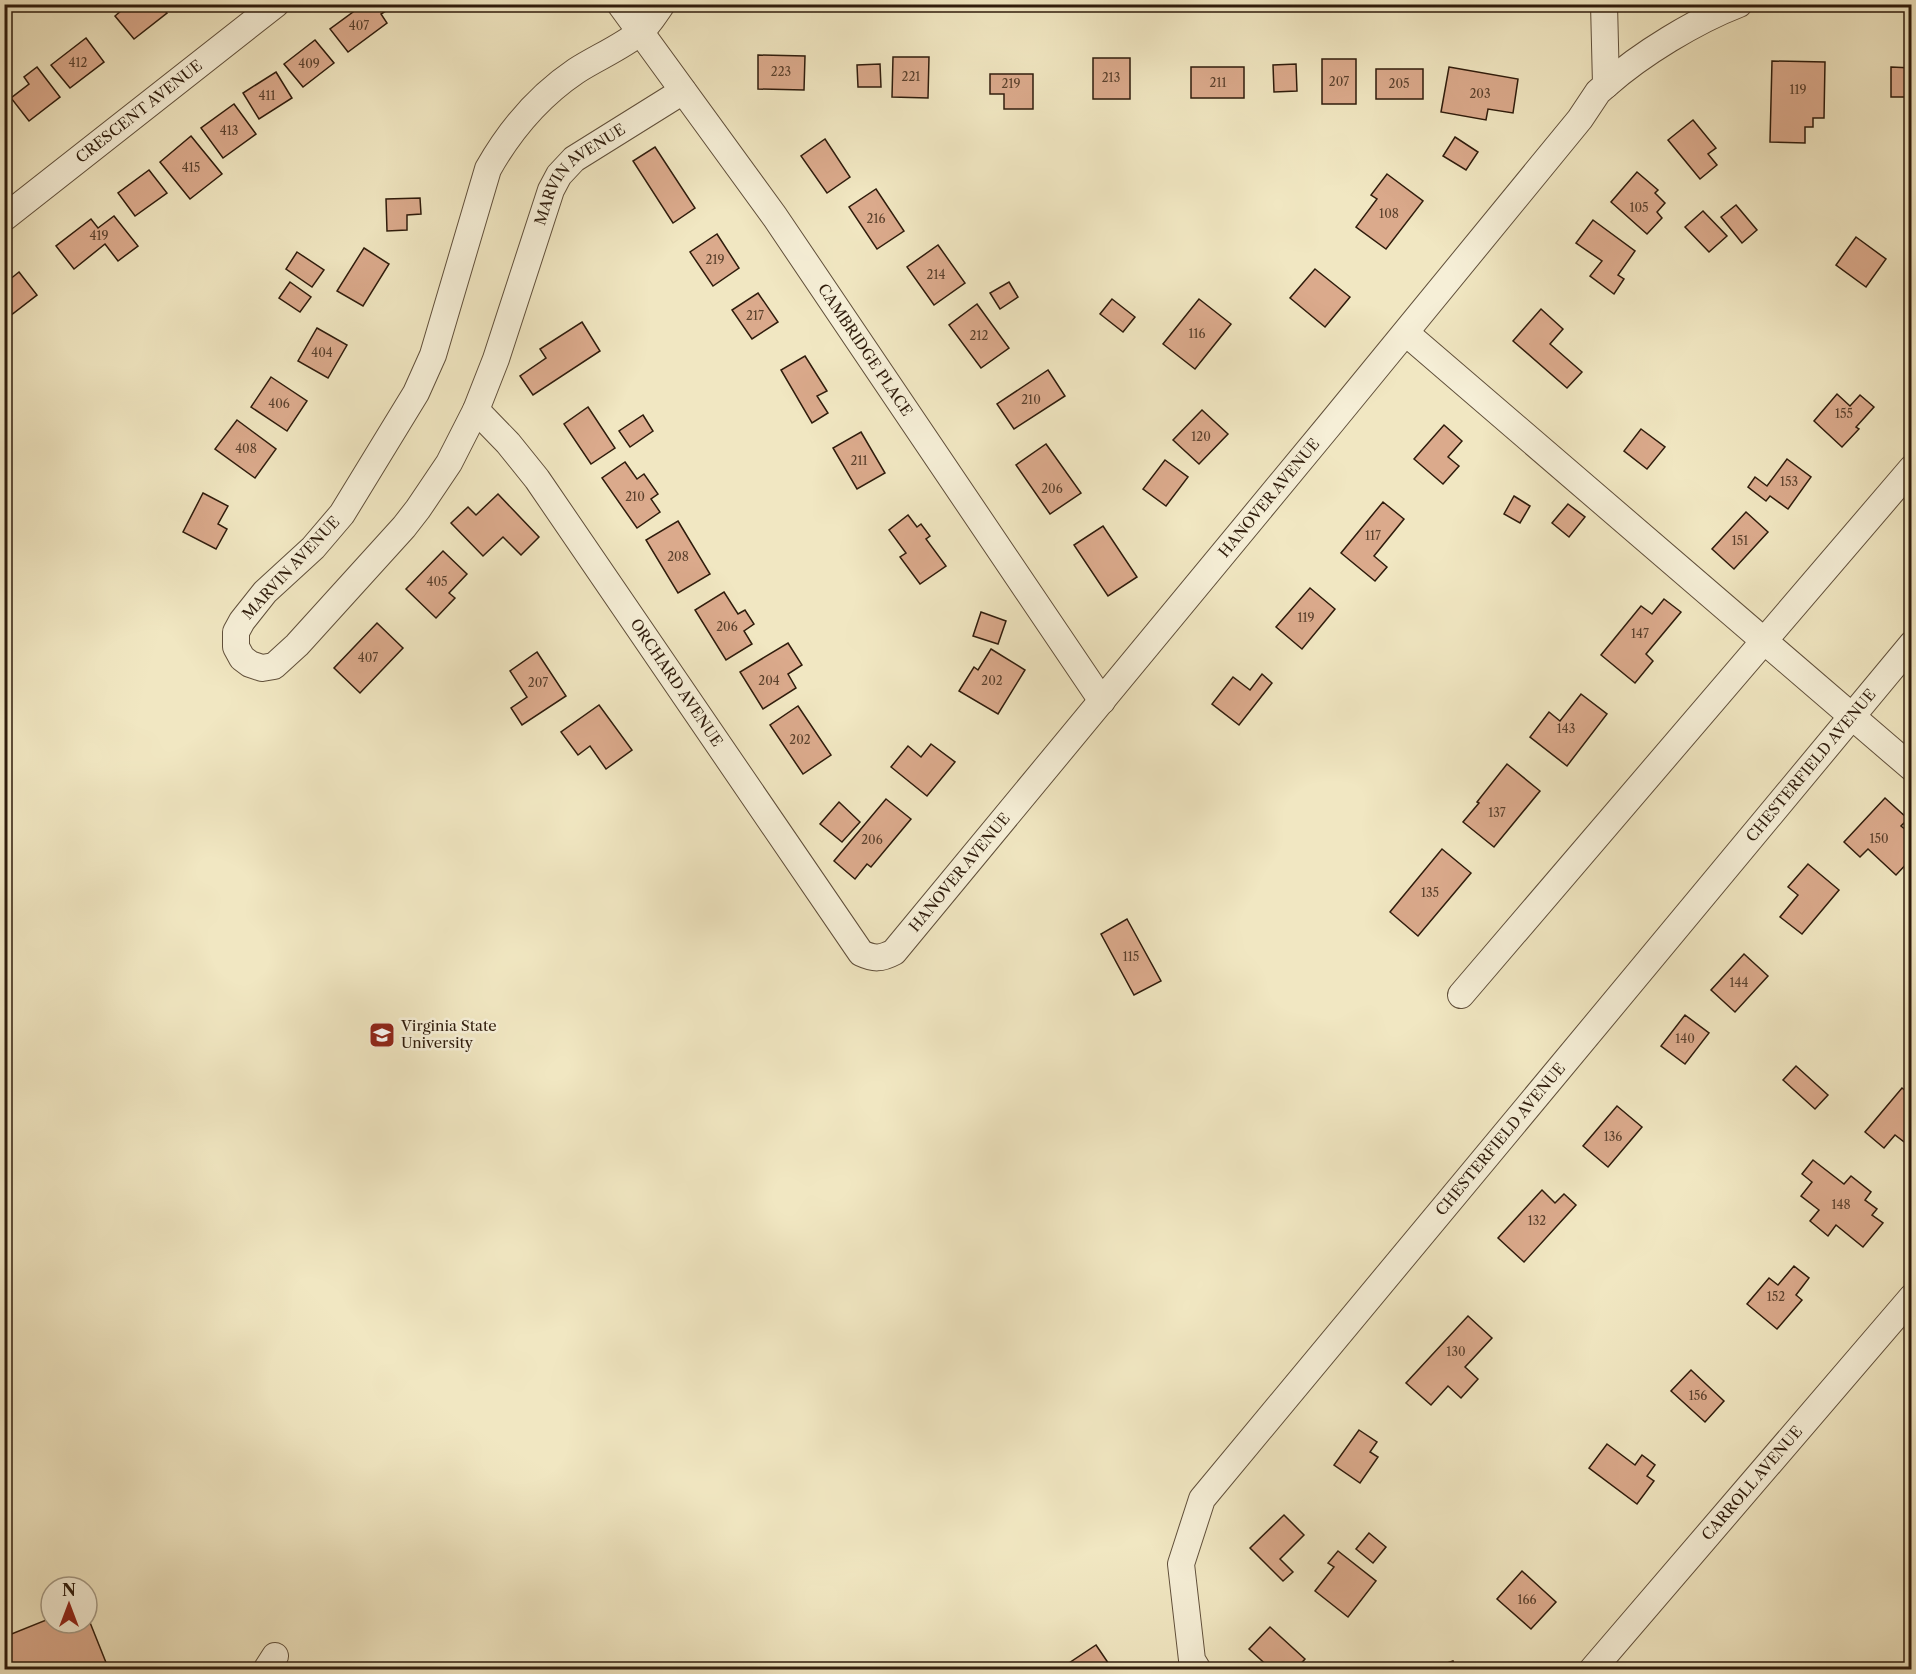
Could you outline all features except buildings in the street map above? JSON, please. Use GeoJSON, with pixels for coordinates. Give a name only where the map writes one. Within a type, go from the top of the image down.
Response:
{"type":"FeatureCollection","features":[{"type":"Feature","properties":{"kind":"street","name":"CRESCENT AVENUE"},"geometry":{"type":"LineString","coordinates":[[4,218],[276,4]]}},
{"type":"Feature","properties":{"kind":"street","name":"CAMBRIDGE PLACE"},"geometry":{"type":"LineString","coordinates":[[620,4],[775,217],[1102,700]]}},
{"type":"Feature","properties":{"kind":"street","name":"MARVIN AVENUE"},"geometry":{"type":"LineString","coordinates":[[662,4],[640,32],[575,72],[544,97],[521,121],[500,149],[488,169],[433,355],[416,393],[342,514],[313,548],[265,592],[242,621],[236,632],[236,647],[242,658],[262,668],[274,666],[297,645],[418,509],[449,463],[476,410],[496,359],[551,190],[559,175],[574,159],[683,91]]}},
{"type":"Feature","properties":{"kind":"street"},"geometry":{"type":"LineString","coordinates":[[1604,4],[1606,85]]}},
{"type":"Feature","properties":{"kind":"street"},"geometry":{"type":"LineString","coordinates":[[1606,85],[1644,55],[1739,4]]}},
{"type":"Feature","properties":{"kind":"street","name":"HANOVER AVENUE"},"geometry":{"type":"LineString","coordinates":[[872,958],[883,958],[894,952],[1406,333],[1580,119],[1598,92],[1606,85]]}},
{"type":"Feature","properties":{"kind":"street"},"geometry":{"type":"LineString","coordinates":[[1406,333],[1911,768]]}},
{"type":"Feature","properties":{"kind":"street","name":"ORCHARD AVENUE"},"geometry":{"type":"LineString","coordinates":[[476,410],[508,443],[537,479],[861,953],[872,958]]}},
{"type":"Feature","properties":{"kind":"street"},"geometry":{"type":"LineString","coordinates":[[1461,995],[1911,468]]}},
{"type":"Feature","properties":{"kind":"street","name":"CHESTERFIELD AVENUE"},"geometry":{"type":"LineString","coordinates":[[1198,1670],[1192,1660],[1181,1564],[1202,1499],[1911,644]]}},
{"type":"Feature","properties":{"kind":"street","name":"CARROLL AVENUE"},"geometry":{"type":"LineString","coordinates":[[1593,1670],[1911,1297]]}},
{"type":"Feature","properties":{"kind":"place","name":"Virginia State University"},"geometry":{"type":"Point","coordinates":[382,1035]}}]}
